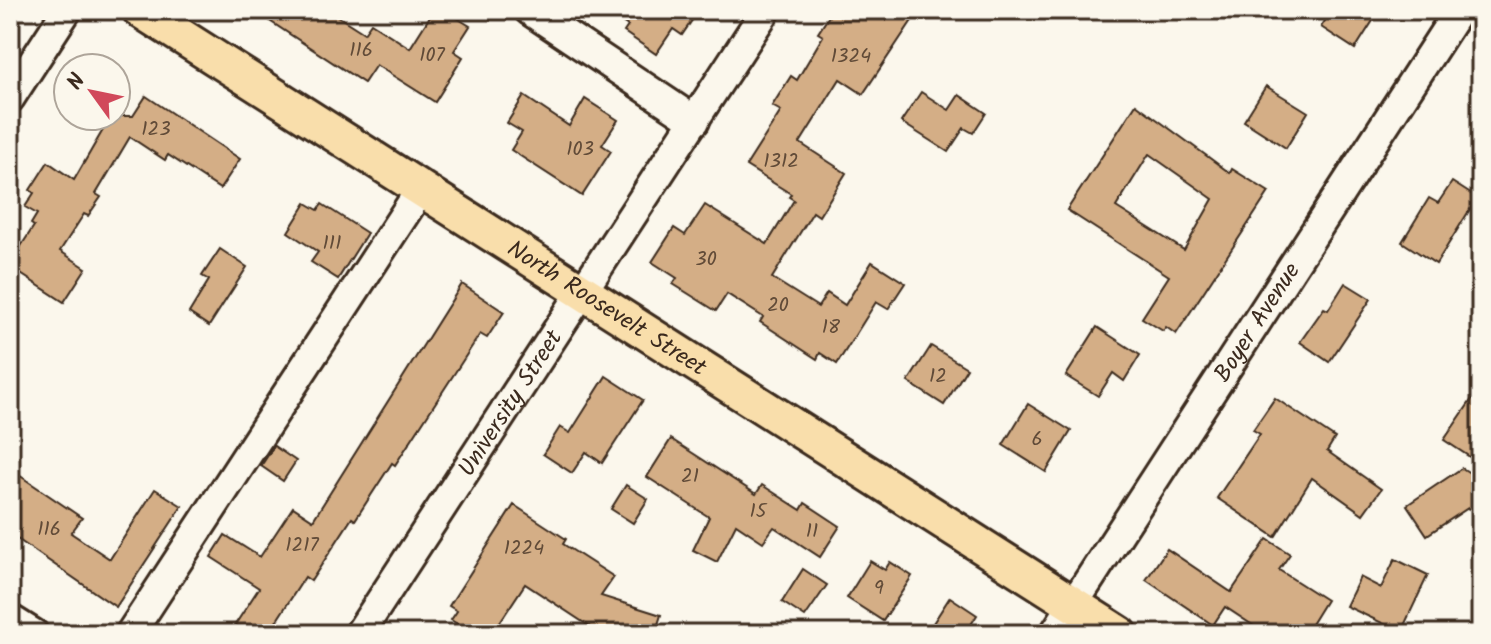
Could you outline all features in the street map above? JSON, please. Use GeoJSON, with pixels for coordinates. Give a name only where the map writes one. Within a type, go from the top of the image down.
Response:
{"type":"FeatureCollection","features":[{"type":"Feature","properties":{"kind":"main road","name":"North Roosevelt Street"},"geometry":{"type":"LineString","coordinates":[[140,10],[1120,634]]}},
{"type":"Feature","properties":{"kind":"street"},"geometry":{"type":"LineString","coordinates":[[10,98],[67,10]]}},
{"type":"Feature","properties":{"kind":"street"},"geometry":{"type":"LineString","coordinates":[[529,10],[695,121]]}},
{"type":"Feature","properties":{"kind":"street","name":"University Street"},"geometry":{"type":"LineString","coordinates":[[359,634],[766,10]]}},
{"type":"Feature","properties":{"kind":"street","name":"Boyer Avenue"},"geometry":{"type":"LineString","coordinates":[[1054,634],[1459,10]]}},
{"type":"Feature","properties":{"kind":"street"},"geometry":{"type":"LineString","coordinates":[[130,634],[421,189]]}},
{"type":"Feature","properties":{"kind":"street"},"geometry":{"type":"LineString","coordinates":[[10,619],[34,634]]}},
{"type":"Feature","properties":{"kind":"building"},"geometry":{"type":"Polygon","coordinates":[[[253,10],[328,10],[364,33],[371,23],[410,48],[434,10],[444,10],[470,26],[454,51],[463,57],[435,102],[376,65],[364,83],[253,10]]]}},
{"type":"Feature","properties":{"kind":"building"},"geometry":{"type":"Polygon","coordinates":[[[604,10],[699,10],[682,35],[673,29],[656,54],[624,32],[628,26],[604,10]]]}},
{"type":"Feature","properties":{"kind":"building"},"geometry":{"type":"Polygon","coordinates":[[[833,10],[919,10],[863,94],[840,79],[800,143],[846,173],[819,216],[813,212],[772,278],[818,307],[827,293],[845,305],[872,262],[905,283],[888,309],[876,302],[837,364],[820,353],[817,359],[760,322],[763,317],[727,294],[716,311],[673,284],[677,278],[652,262],[674,228],[685,235],[705,205],[767,244],[794,200],[789,197],[791,194],[746,166],[781,111],[772,106],[791,76],[797,80],[823,36],[818,33],[833,10]]]}},
{"type":"Feature","properties":{"kind":"building"},"geometry":{"type":"Polygon","coordinates":[[[1332,10],[1360,10],[1374,19],[1355,49],[1321,27],[1332,10]]]}},
{"type":"Feature","properties":{"kind":"building"},"geometry":{"type":"Polygon","coordinates":[[[1266,86],[1308,112],[1286,148],[1244,121],[1266,86]]]}},
{"type":"Feature","properties":{"kind":"building"},"geometry":{"type":"Polygon","coordinates":[[[921,92],[949,110],[959,95],[986,113],[973,133],[964,128],[948,152],[901,122],[921,92]]]}},
{"type":"Feature","properties":{"kind":"building"},"geometry":{"type":"Polygon","coordinates":[[[146,96],[240,159],[220,189],[168,155],[165,160],[130,137],[96,194],[101,197],[88,216],[84,214],[60,251],[86,268],[64,302],[10,267],[34,226],[31,224],[37,214],[25,207],[34,193],[30,190],[48,162],[74,180],[102,132],[132,132],[133,116],[146,96]]]}},
{"type":"Feature","properties":{"kind":"building"},"geometry":{"type":"Polygon","coordinates":[[[524,96],[569,126],[585,99],[618,120],[602,145],[611,151],[582,196],[511,150],[522,132],[507,123],[524,96]]]}},
{"type":"Feature","properties":{"kind":"building"},"geometry":{"type":"Polygon","coordinates":[[[1136,104],[1230,173],[1232,169],[1269,192],[1176,334],[1166,327],[1163,331],[1142,318],[1169,276],[1067,210],[1136,104]],[[1149,154],[1116,207],[1184,250],[1213,199],[1149,154]]]}},
{"type":"Feature","properties":{"kind":"building"},"geometry":{"type":"Polygon","coordinates":[[[1452,182],[1477,198],[1436,264],[1402,242],[1429,198],[1438,203],[1452,182]]]}},
{"type":"Feature","properties":{"kind":"building"},"geometry":{"type":"Polygon","coordinates":[[[306,203],[318,210],[322,204],[367,233],[338,279],[311,262],[318,252],[288,232],[306,203]]]}},
{"type":"Feature","properties":{"kind":"building"},"geometry":{"type":"Polygon","coordinates":[[[220,249],[247,267],[209,326],[189,313],[209,280],[202,276],[220,249]]]}},
{"type":"Feature","properties":{"kind":"building"},"geometry":{"type":"Polygon","coordinates":[[[1345,283],[1371,299],[1329,362],[1300,342],[1324,308],[1328,310],[1345,283]]]}},
{"type":"Feature","properties":{"kind":"building"},"geometry":{"type":"Polygon","coordinates":[[[462,284],[504,312],[487,338],[480,334],[395,465],[392,463],[355,520],[352,518],[311,581],[305,577],[268,634],[229,634],[259,588],[211,557],[225,535],[260,557],[293,507],[313,520],[462,284]]]}},
{"type":"Feature","properties":{"kind":"building"},"geometry":{"type":"Polygon","coordinates":[[[1097,327],[1140,355],[1124,381],[1113,373],[1098,396],[1066,376],[1097,327]]]}},
{"type":"Feature","properties":{"kind":"building"},"geometry":{"type":"Polygon","coordinates":[[[931,346],[967,368],[944,405],[908,382],[931,346]]]}},
{"type":"Feature","properties":{"kind":"building"},"geometry":{"type":"Polygon","coordinates":[[[606,376],[643,400],[602,463],[586,452],[572,473],[543,454],[560,427],[570,433],[606,376]]]}},
{"type":"Feature","properties":{"kind":"building"},"geometry":{"type":"Polygon","coordinates":[[[1481,386],[1481,447],[1473,459],[1444,440],[1481,386]]]}},
{"type":"Feature","properties":{"kind":"building"},"geometry":{"type":"Polygon","coordinates":[[[1275,398],[1335,438],[1327,451],[1381,489],[1363,514],[1312,478],[1275,537],[1217,498],[1260,434],[1253,430],[1275,398]]]}},
{"type":"Feature","properties":{"kind":"building"},"geometry":{"type":"Polygon","coordinates":[[[1028,404],[1071,431],[1046,472],[1003,445],[1028,404]]]}},
{"type":"Feature","properties":{"kind":"building"},"geometry":{"type":"Polygon","coordinates":[[[671,439],[756,494],[762,485],[801,510],[805,503],[840,526],[820,557],[774,527],[763,542],[736,524],[717,562],[693,550],[709,517],[647,477],[671,439]]]}},
{"type":"Feature","properties":{"kind":"building"},"geometry":{"type":"Polygon","coordinates":[[[274,446],[296,461],[283,481],[261,466],[274,446]]]}},
{"type":"Feature","properties":{"kind":"building"},"geometry":{"type":"Polygon","coordinates":[[[1462,468],[1481,480],[1481,515],[1468,508],[1427,535],[1407,505],[1462,468]]]}},
{"type":"Feature","properties":{"kind":"building"},"geometry":{"type":"Polygon","coordinates":[[[10,469],[82,518],[71,533],[110,559],[155,489],[182,506],[116,607],[10,534],[10,469]]]}},
{"type":"Feature","properties":{"kind":"building"},"geometry":{"type":"Polygon","coordinates":[[[626,485],[648,499],[633,523],[611,509],[626,485]]]}},
{"type":"Feature","properties":{"kind":"building"},"geometry":{"type":"Polygon","coordinates":[[[514,505],[566,539],[563,544],[614,577],[601,596],[661,615],[655,634],[601,634],[525,584],[492,634],[473,634],[451,620],[457,611],[449,606],[514,505]]]}},
{"type":"Feature","properties":{"kind":"building"},"geometry":{"type":"Polygon","coordinates":[[[1267,539],[1290,554],[1279,570],[1326,600],[1305,634],[1266,634],[1225,607],[1213,625],[1146,580],[1167,549],[1231,592],[1267,539]]]}},
{"type":"Feature","properties":{"kind":"building"},"geometry":{"type":"Polygon","coordinates":[[[1395,559],[1428,575],[1401,632],[1346,606],[1360,577],[1381,588],[1395,559]]]}},
{"type":"Feature","properties":{"kind":"building"},"geometry":{"type":"Polygon","coordinates":[[[870,561],[885,570],[890,562],[912,576],[883,621],[847,598],[870,561]]]}},
{"type":"Feature","properties":{"kind":"building"},"geometry":{"type":"Polygon","coordinates":[[[803,569],[827,585],[805,617],[782,602],[803,569]]]}},
{"type":"Feature","properties":{"kind":"building"},"geometry":{"type":"Polygon","coordinates":[[[950,597],[977,615],[965,634],[926,634],[950,597]]]}}]}
